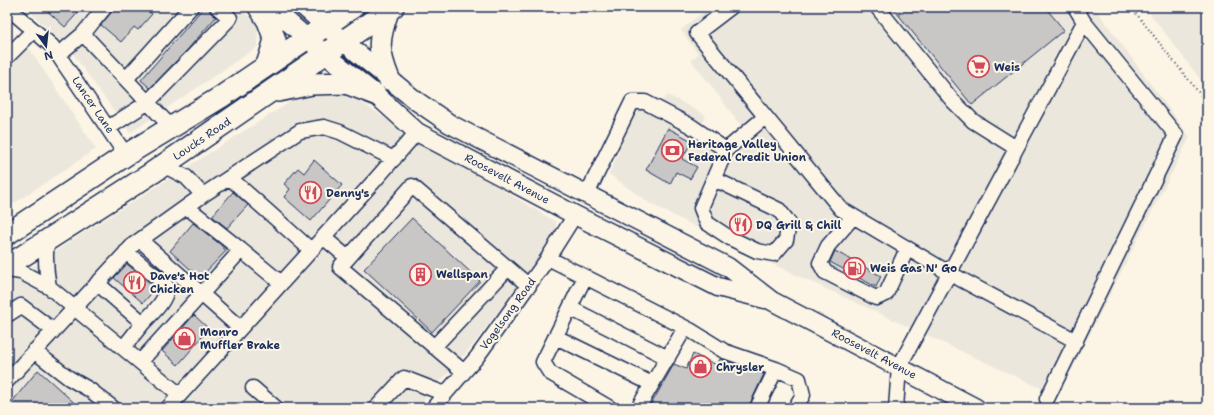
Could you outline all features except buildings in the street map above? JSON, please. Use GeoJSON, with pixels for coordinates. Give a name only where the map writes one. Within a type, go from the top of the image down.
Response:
{"type":"FeatureCollection","features":[{"type":"Feature","properties":{"kind":"highway"},"geometry":{"type":"LineString","coordinates":[[259,7],[268,21],[275,40],[267,65]]}},
{"type":"Feature","properties":{"kind":"highway"},"geometry":{"type":"LineString","coordinates":[[7,234],[126,155],[221,97],[353,7]]}},
{"type":"Feature","properties":{"kind":"highway"},"geometry":{"type":"LineString","coordinates":[[389,78],[382,61],[380,42],[381,30],[391,9]]}},
{"type":"Feature","properties":{"kind":"highway","name":"Loucks Road"},"geometry":{"type":"LineString","coordinates":[[7,266],[163,165],[391,9]]}},
{"type":"Feature","properties":{"kind":"highway"},"geometry":{"type":"LineString","coordinates":[[270,93],[312,84],[346,83],[375,94]]}},
{"type":"Feature","properties":{"kind":"main road","name":"Roosevelt Avenue"},"geometry":{"type":"LineString","coordinates":[[271,7],[325,54],[375,94],[417,132],[575,215],[718,287],[772,302]]}},
{"type":"Feature","properties":{"kind":"main road","name":"Roosevelt Avenue"},"geometry":{"type":"LineString","coordinates":[[304,7],[344,42],[432,113],[450,124],[728,267],[772,302],[976,408]]}},
{"type":"Feature","properties":{"kind":"main road"},"geometry":{"type":"LineString","coordinates":[[575,215],[580,209],[596,211],[682,253],[708,257]]}},
{"type":"Feature","properties":{"kind":"street","name":"Lancer Lane"},"geometry":{"type":"LineString","coordinates":[[7,7],[52,46],[126,155]]}},
{"type":"Feature","properties":{"kind":"street"},"geometry":{"type":"LineString","coordinates":[[58,55],[83,34],[105,7]]}},
{"type":"Feature","properties":{"kind":"street"},"geometry":{"type":"LineString","coordinates":[[126,79],[191,7]]}},
{"type":"Feature","properties":{"kind":"street"},"geometry":{"type":"LineString","coordinates":[[108,128],[147,103],[230,18],[217,7]]}},
{"type":"Feature","properties":{"kind":"street"},"geometry":{"type":"LineString","coordinates":[[731,7],[697,33],[841,209],[949,273],[1076,341]]}},
{"type":"Feature","properties":{"kind":"street"},"geometry":{"type":"LineString","coordinates":[[877,7],[952,100],[973,121],[1016,148]]}},
{"type":"Feature","properties":{"kind":"street"},"geometry":{"type":"LineString","coordinates":[[1048,399],[1176,135],[1084,22],[1076,7]]}},
{"type":"Feature","properties":{"kind":"street"},"geometry":{"type":"LineString","coordinates":[[896,408],[899,367],[1084,22]]}},
{"type":"Feature","properties":{"kind":"street"},"geometry":{"type":"LineString","coordinates":[[7,57],[34,30]]}},
{"type":"Feature","properties":{"kind":"street"},"geometry":{"type":"LineString","coordinates":[[83,34],[171,127]]}},
{"type":"Feature","properties":{"kind":"street"},"geometry":{"type":"LineString","coordinates":[[587,194],[632,102],[645,102],[691,126],[726,150]]}},
{"type":"Feature","properties":{"kind":"street"},"geometry":{"type":"LineString","coordinates":[[714,179],[779,210],[789,223],[786,240],[774,254],[756,251],[730,238],[707,223],[701,208],[726,150],[765,116]]}},
{"type":"Feature","properties":{"kind":"street"},"geometry":{"type":"LineString","coordinates":[[7,381],[132,244],[300,131],[324,127],[340,132],[394,159]]}},
{"type":"Feature","properties":{"kind":"street"},"geometry":{"type":"LineString","coordinates":[[168,408],[417,132]]}},
{"type":"Feature","properties":{"kind":"street"},"geometry":{"type":"LineString","coordinates":[[163,165],[186,177],[203,196]]}},
{"type":"Feature","properties":{"kind":"street"},"geometry":{"type":"LineString","coordinates":[[230,178],[311,250]]}},
{"type":"Feature","properties":{"kind":"street"},"geometry":{"type":"LineString","coordinates":[[464,372],[340,267],[412,186],[528,286]]}},
{"type":"Feature","properties":{"kind":"street"},"geometry":{"type":"LineString","coordinates":[[188,207],[281,283]]}},
{"type":"Feature","properties":{"kind":"street","name":"Vogelsong Road"},"geometry":{"type":"LineString","coordinates":[[433,408],[477,357],[548,258],[575,215]]}},
{"type":"Feature","properties":{"kind":"street"},"geometry":{"type":"LineString","coordinates":[[853,217],[828,246],[820,263],[825,272],[876,298],[886,294],[907,249]]}},
{"type":"Feature","properties":{"kind":"street"},"geometry":{"type":"LineString","coordinates":[[323,237],[348,258]]}},
{"type":"Feature","properties":{"kind":"street"},"geometry":{"type":"LineString","coordinates":[[47,239],[46,267],[49,287]]}},
{"type":"Feature","properties":{"kind":"street"},"geometry":{"type":"LineString","coordinates":[[140,240],[240,328]]}},
{"type":"Feature","properties":{"kind":"street"},"geometry":{"type":"LineString","coordinates":[[140,362],[241,250]]}},
{"type":"Feature","properties":{"kind":"street"},"geometry":{"type":"LineString","coordinates":[[123,348],[161,303],[166,295],[167,288],[165,284],[126,252]]}},
{"type":"Feature","properties":{"kind":"street"},"geometry":{"type":"LineString","coordinates":[[548,258],[685,328],[724,351],[776,369],[799,379],[803,395],[795,408]]}},
{"type":"Feature","properties":{"kind":"street"},"geometry":{"type":"LineString","coordinates":[[434,347],[508,268]]}},
{"type":"Feature","properties":{"kind":"street"},"geometry":{"type":"LineString","coordinates":[[7,270],[21,272],[49,287],[180,395]]}},
{"type":"Feature","properties":{"kind":"street"},"geometry":{"type":"LineString","coordinates":[[585,277],[543,362],[550,374],[610,408]]}},
{"type":"Feature","properties":{"kind":"street"},"geometry":{"type":"LineString","coordinates":[[97,283],[143,323]]}},
{"type":"Feature","properties":{"kind":"street"},"geometry":{"type":"LineString","coordinates":[[7,315],[21,306],[54,330]]}},
{"type":"Feature","properties":{"kind":"street"},"geometry":{"type":"LineString","coordinates":[[570,308],[668,358]]}},
{"type":"Feature","properties":{"kind":"street"},"geometry":{"type":"LineString","coordinates":[[638,408],[685,328]]}},
{"type":"Feature","properties":{"kind":"street"},"geometry":{"type":"LineString","coordinates":[[556,337],[652,384]]}},
{"type":"Feature","properties":{"kind":"street"},"geometry":{"type":"LineString","coordinates":[[34,351],[69,378],[90,390],[113,408]]}},
{"type":"Feature","properties":{"kind":"street"},"geometry":{"type":"LineString","coordinates":[[757,408],[776,369]]}},
{"type":"Feature","properties":{"kind":"street"},"geometry":{"type":"LineString","coordinates":[[376,408],[404,378],[445,394]]}},
{"type":"Feature","properties":{"kind":"street"},"geometry":{"type":"LineString","coordinates":[[253,388],[276,408]]}},
{"type":"Feature","properties":{"kind":"path"},"geometry":{"type":"LineString","coordinates":[[1131,7],[1207,103]]}},
{"type":"Feature","properties":{"kind":"shaded area"},"geometry":{"type":"Polygon","coordinates":[[[25,7],[239,7],[258,25],[257,47],[130,133],[70,50],[25,7]]]}},
{"type":"Feature","properties":{"kind":"shaded area"},"geometry":{"type":"Polygon","coordinates":[[[709,7],[1094,7],[1190,137],[1058,396],[783,269],[696,227],[649,203],[609,174],[637,109],[660,103],[668,95],[706,115],[702,125],[722,142],[741,126],[691,60],[698,54],[681,30],[709,7]]]}},
{"type":"Feature","properties":{"kind":"shaded area"},"geometry":{"type":"Polygon","coordinates":[[[1145,7],[1207,7],[1207,88],[1145,7]]]}},
{"type":"Feature","properties":{"kind":"shaded area"},"geometry":{"type":"Polygon","coordinates":[[[29,48],[96,149],[7,208],[7,62],[29,48]]]}},
{"type":"Feature","properties":{"kind":"shaded area"},"geometry":{"type":"Polygon","coordinates":[[[347,93],[399,127],[556,222],[556,237],[471,347],[417,408],[7,408],[7,284],[74,239],[301,95],[347,93]]]}},
{"type":"Feature","properties":{"kind":"place","name":"Weis"},"geometry":{"type":"Point","coordinates":[979,67]}},
{"type":"Feature","properties":{"kind":"place","name":"Heritage Valley Federal Credit Union"},"geometry":{"type":"Point","coordinates":[672,150]}},
{"type":"Feature","properties":{"kind":"place","name":"Denny's"},"geometry":{"type":"Point","coordinates":[311,193]}},
{"type":"Feature","properties":{"kind":"place","name":"DQ Grill & Chill"},"geometry":{"type":"Point","coordinates":[741,225]}},
{"type":"Feature","properties":{"kind":"place","name":"Weis Gas N' Go"},"geometry":{"type":"Point","coordinates":[854,268]}},
{"type":"Feature","properties":{"kind":"place","name":"Wellspan"},"geometry":{"type":"Point","coordinates":[421,274]}},
{"type":"Feature","properties":{"kind":"place","name":"Dave's Hot Chicken"},"geometry":{"type":"Point","coordinates":[134,282]}},
{"type":"Feature","properties":{"kind":"place","name":"Monro Muffler Brake"},"geometry":{"type":"Point","coordinates":[184,338]}},
{"type":"Feature","properties":{"kind":"place","name":"Chrysler"},"geometry":{"type":"Point","coordinates":[701,367]}}]}
